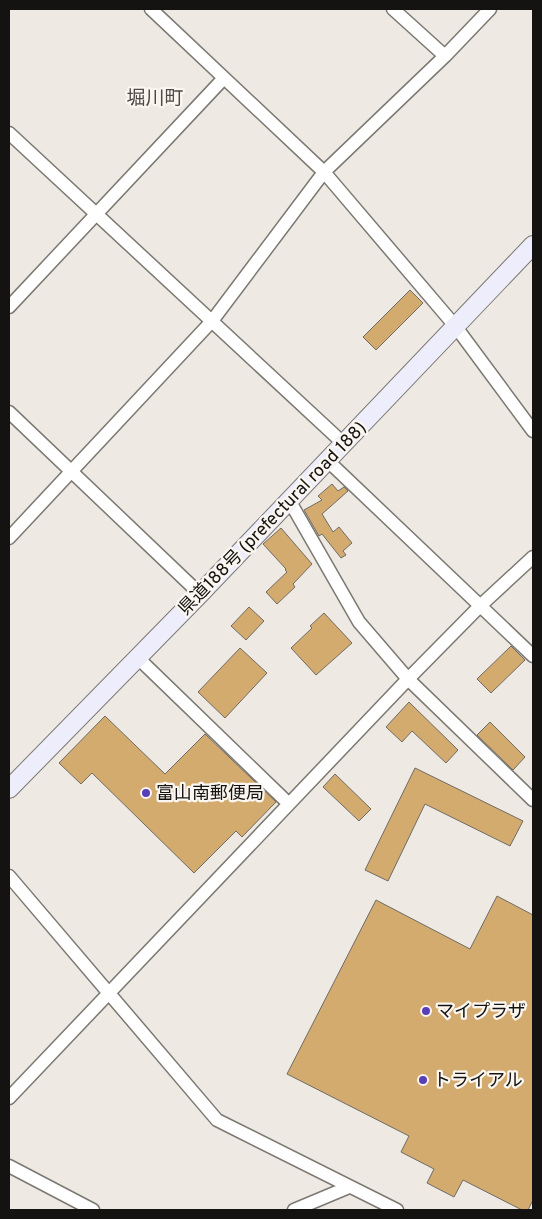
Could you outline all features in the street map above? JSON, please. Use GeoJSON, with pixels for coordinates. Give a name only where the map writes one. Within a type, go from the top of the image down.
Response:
{"type":"FeatureCollection","features":[{"type":"Feature","properties":{"kind":"main road","name":"県道188号 (prefectural road 188)"},"geometry":{"type":"LineString","coordinates":[[9,789],[200,594],[533,245]]}},
{"type":"Feature","properties":{"kind":"street"},"geometry":{"type":"LineString","coordinates":[[151,9],[324,172],[456,326],[533,431]]}},
{"type":"Feature","properties":{"kind":"street"},"geometry":{"type":"LineString","coordinates":[[393,9],[445,56]]}},
{"type":"Feature","properties":{"kind":"street"},"geometry":{"type":"LineString","coordinates":[[9,538],[212,321],[324,172],[445,56],[490,9]]}},
{"type":"Feature","properties":{"kind":"street"},"geometry":{"type":"LineString","coordinates":[[9,307],[224,78]]}},
{"type":"Feature","properties":{"kind":"street"},"geometry":{"type":"LineString","coordinates":[[9,133],[343,443]]}},
{"type":"Feature","properties":{"kind":"street"},"geometry":{"type":"LineString","coordinates":[[9,412],[200,594]]}},
{"type":"Feature","properties":{"kind":"street"},"geometry":{"type":"LineString","coordinates":[[327,460],[533,656]]}},
{"type":"Feature","properties":{"kind":"street"},"geometry":{"type":"LineString","coordinates":[[290,500],[359,622],[408,679],[533,800]]}},
{"type":"Feature","properties":{"kind":"street"},"geometry":{"type":"LineString","coordinates":[[9,1098],[408,679],[480,606],[533,556]]}},
{"type":"Feature","properties":{"kind":"street"},"geometry":{"type":"LineString","coordinates":[[137,657],[289,804]]}},
{"type":"Feature","properties":{"kind":"street"},"geometry":{"type":"LineString","coordinates":[[9,876],[108,994],[218,1120],[397,1210]]}},
{"type":"Feature","properties":{"kind":"street"},"geometry":{"type":"LineString","coordinates":[[9,1166],[93,1210]]}},
{"type":"Feature","properties":{"kind":"street"},"geometry":{"type":"LineString","coordinates":[[294,1210],[349,1187]]}},
{"type":"Feature","properties":{"kind":"building"},"geometry":{"type":"Polygon","coordinates":[[[410,290],[423,303],[376,350],[363,337],[410,290]]]}},
{"type":"Feature","properties":{"kind":"building"},"geometry":{"type":"Polygon","coordinates":[[[332,484],[338,491],[344,487],[348,491],[322,514],[333,532],[339,527],[352,543],[343,551],[346,555],[341,558],[322,534],[319,536],[304,510],[322,500],[318,496],[332,484]]]}},
{"type":"Feature","properties":{"kind":"building"},"geometry":{"type":"Polygon","coordinates":[[[281,528],[312,564],[293,584],[295,587],[277,604],[266,592],[287,572],[263,544],[281,528]]]}},
{"type":"Feature","properties":{"kind":"building"},"geometry":{"type":"Polygon","coordinates":[[[249,607],[264,621],[246,640],[231,626],[249,607]]]}},
{"type":"Feature","properties":{"kind":"building"},"geometry":{"type":"Polygon","coordinates":[[[324,613],[352,643],[316,675],[291,648],[312,628],[310,626],[324,613]]]}},
{"type":"Feature","properties":{"kind":"building"},"geometry":{"type":"Polygon","coordinates":[[[511,646],[525,660],[491,693],[477,679],[511,646]]]}},
{"type":"Feature","properties":{"kind":"building"},"geometry":{"type":"Polygon","coordinates":[[[240,648],[267,673],[225,718],[198,692],[240,648]]]}},
{"type":"Feature","properties":{"kind":"building"},"geometry":{"type":"Polygon","coordinates":[[[409,702],[458,750],[446,763],[412,731],[402,742],[386,727],[409,702]]]}},
{"type":"Feature","properties":{"kind":"building"},"geometry":{"type":"Polygon","coordinates":[[[105,716],[165,774],[205,734],[276,802],[242,837],[236,831],[194,873],[92,773],[81,784],[59,763],[105,716]]]}},
{"type":"Feature","properties":{"kind":"building"},"geometry":{"type":"Polygon","coordinates":[[[490,722],[525,757],[513,770],[477,735],[490,722]]]}},
{"type":"Feature","properties":{"kind":"building"},"geometry":{"type":"Polygon","coordinates":[[[415,768],[523,821],[510,846],[425,804],[388,881],[365,870],[415,768]]]}},
{"type":"Feature","properties":{"kind":"building"},"geometry":{"type":"Polygon","coordinates":[[[335,774],[371,809],[359,821],[323,787],[335,774]]]}},
{"type":"Feature","properties":{"kind":"building","name":"マイプラザ"},"geometry":{"type":"Polygon","coordinates":[[[497,896],[533,915],[533,1200],[528,1210],[522,1210],[463,1180],[454,1197],[427,1183],[434,1169],[401,1152],[409,1136],[287,1074],[376,900],[470,949],[497,896]]]}},
{"type":"Feature","properties":{"kind":"place","name":"富山南郵便局"},"geometry":{"type":"Point","coordinates":[146,793]}},
{"type":"Feature","properties":{"kind":"place","name":"マイプラザ"},"geometry":{"type":"Point","coordinates":[426,1011]}},
{"type":"Feature","properties":{"kind":"place","name":"トライアル"},"geometry":{"type":"Point","coordinates":[423,1080]}},
{"type":"Feature","properties":{"kind":"district","name":"堀川町"},"geometry":{"type":"Point","coordinates":[155,97]}}]}
